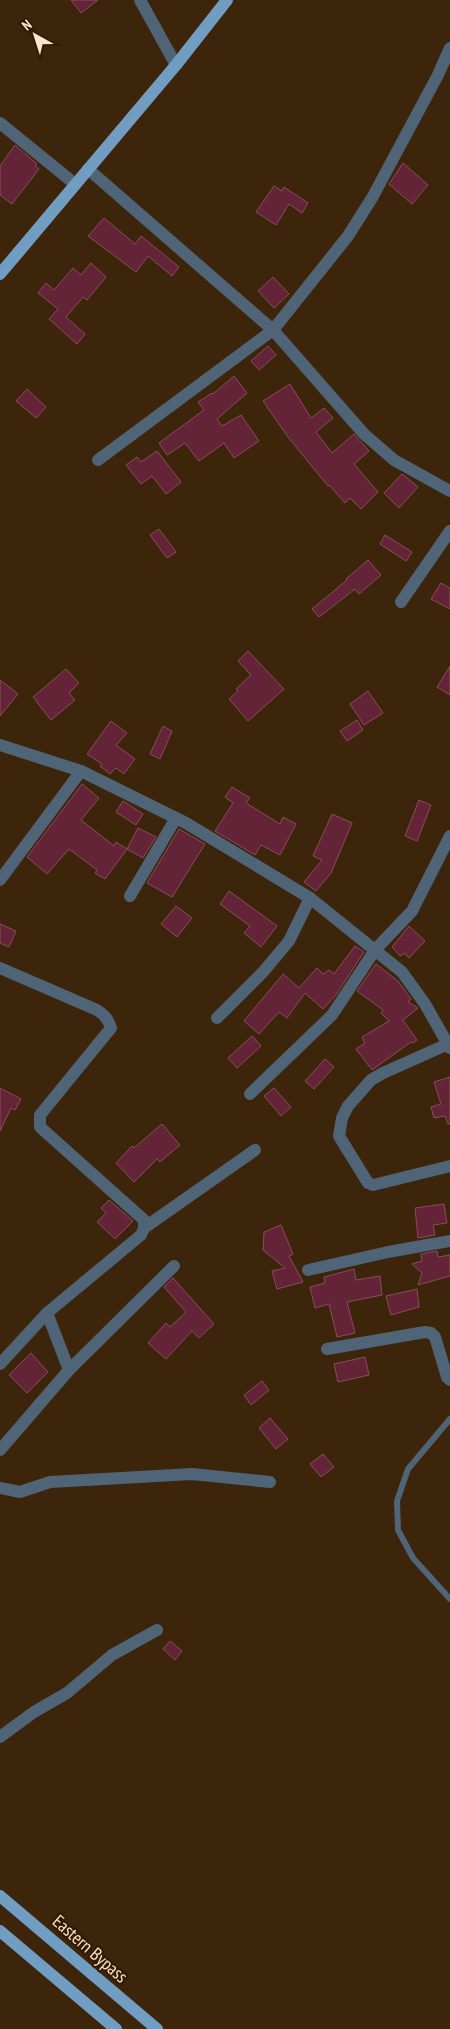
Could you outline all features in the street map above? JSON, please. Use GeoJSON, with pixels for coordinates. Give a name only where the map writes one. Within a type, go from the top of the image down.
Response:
{"type":"FeatureCollection","features":[{"type":"Feature","properties":{"kind":"main road"},"geometry":{"type":"LineString","coordinates":[[0,274],[176,65],[227,0]]}},
{"type":"Feature","properties":{"kind":"main road","name":"Eastern Bypass"},"geometry":{"type":"LineString","coordinates":[[0,1896],[156,2029]]}},
{"type":"Feature","properties":{"kind":"main road"},"geometry":{"type":"LineString","coordinates":[[0,1931],[116,2029]]}},
{"type":"Feature","properties":{"kind":"street"},"geometry":{"type":"LineString","coordinates":[[140,0],[176,65]]}},
{"type":"Feature","properties":{"kind":"street"},"geometry":{"type":"LineString","coordinates":[[98,460],[273,330],[348,236],[372,198],[438,75],[450,48]]}},
{"type":"Feature","properties":{"kind":"street"},"geometry":{"type":"LineString","coordinates":[[0,123],[75,184]]}},
{"type":"Feature","properties":{"kind":"street"},"geometry":{"type":"LineString","coordinates":[[88,169],[273,330],[364,434],[394,460],[450,491]]}},
{"type":"Feature","properties":{"kind":"street"},"geometry":{"type":"LineString","coordinates":[[401,602],[450,531]]}},
{"type":"Feature","properties":{"kind":"street"},"geometry":{"type":"LineString","coordinates":[[0,746],[81,771],[176,818],[310,898],[402,972],[414,987],[449,1046],[383,1073],[371,1080],[348,1106],[342,1118],[339,1136],[368,1182],[373,1185],[450,1166]]}},
{"type":"Feature","properties":{"kind":"street"},"geometry":{"type":"LineString","coordinates":[[0,880],[81,771]]}},
{"type":"Feature","properties":{"kind":"street"},"geometry":{"type":"LineString","coordinates":[[130,896],[176,818]]}},
{"type":"Feature","properties":{"kind":"street"},"geometry":{"type":"LineString","coordinates":[[250,1094],[332,1014],[375,950],[412,912],[450,836]]}},
{"type":"Feature","properties":{"kind":"street"},"geometry":{"type":"LineString","coordinates":[[217,1018],[263,972],[289,941],[310,898]]}},
{"type":"Feature","properties":{"kind":"street"},"geometry":{"type":"LineString","coordinates":[[0,968],[97,1010],[109,1021],[112,1028],[40,1115],[40,1127],[144,1220],[144,1228],[141,1235],[48,1313],[0,1364]]}},
{"type":"Feature","properties":{"kind":"street"},"geometry":{"type":"LineString","coordinates":[[144,1228],[255,1150]]}},
{"type":"Feature","properties":{"kind":"street"},"geometry":{"type":"LineString","coordinates":[[308,1270],[388,1252],[450,1241]]}},
{"type":"Feature","properties":{"kind":"street"},"geometry":{"type":"LineString","coordinates":[[0,1450],[69,1370],[174,1266]]}},
{"type":"Feature","properties":{"kind":"street"},"geometry":{"type":"LineString","coordinates":[[48,1313],[69,1370]]}},
{"type":"Feature","properties":{"kind":"street"},"geometry":{"type":"LineString","coordinates":[[327,1349],[425,1332],[431,1333],[435,1337],[447,1378],[450,1380]]}},
{"type":"Feature","properties":{"kind":"street"},"geometry":{"type":"LineString","coordinates":[[0,1488],[20,1492],[50,1482],[192,1474],[270,1482]]}},
{"type":"Feature","properties":{"kind":"street"},"geometry":{"type":"LineString","coordinates":[[0,1737],[34,1712],[67,1693],[112,1654],[157,1630]]}},
{"type":"Feature","properties":{"kind":"lane"},"geometry":{"type":"LineString","coordinates":[[450,1419],[408,1469],[397,1501],[398,1530],[413,1558],[450,1599]]}},
{"type":"Feature","properties":{"kind":"building"},"geometry":{"type":"Polygon","coordinates":[[[71,0],[98,0],[81,13],[71,0]]]}},
{"type":"Feature","properties":{"kind":"building"},"geometry":{"type":"Polygon","coordinates":[[[15,145],[37,164],[35,166],[39,169],[12,204],[0,195],[0,166],[15,145]]]}},
{"type":"Feature","properties":{"kind":"building"},"geometry":{"type":"Polygon","coordinates":[[[403,163],[428,185],[412,204],[389,184],[403,163]]]}},
{"type":"Feature","properties":{"kind":"building"},"geometry":{"type":"Polygon","coordinates":[[[274,186],[282,191],[284,187],[308,203],[302,213],[289,204],[276,225],[256,212],[274,186]]]}},
{"type":"Feature","properties":{"kind":"building"},"geometry":{"type":"Polygon","coordinates":[[[104,218],[135,244],[141,236],[179,267],[172,276],[148,256],[136,272],[88,236],[104,218]]]}},
{"type":"Feature","properties":{"kind":"building"},"geometry":{"type":"Polygon","coordinates":[[[91,263],[106,277],[87,300],[83,297],[66,317],[85,334],[77,344],[49,319],[58,309],[38,293],[46,283],[54,290],[73,268],[81,275],[91,263]]]}},
{"type":"Feature","properties":{"kind":"building"},"geometry":{"type":"Polygon","coordinates":[[[273,277],[289,294],[274,308],[258,291],[273,277]]]}},
{"type":"Feature","properties":{"kind":"building"},"geometry":{"type":"Polygon","coordinates":[[[268,346],[276,355],[259,370],[251,361],[268,346]]]}},
{"type":"Feature","properties":{"kind":"building"},"geometry":{"type":"Polygon","coordinates":[[[234,376],[247,393],[217,419],[222,426],[241,415],[259,441],[234,458],[224,443],[199,461],[185,443],[167,455],[159,443],[204,410],[198,402],[213,394],[234,376]]]}},
{"type":"Feature","properties":{"kind":"building"},"geometry":{"type":"Polygon","coordinates":[[[290,384],[311,418],[324,408],[333,418],[316,432],[332,453],[354,434],[369,451],[354,464],[378,492],[361,509],[350,498],[345,503],[328,486],[288,437],[263,401],[290,384]]]}},
{"type":"Feature","properties":{"kind":"building"},"geometry":{"type":"Polygon","coordinates":[[[27,389],[46,407],[36,418],[16,401],[27,389]]]}},
{"type":"Feature","properties":{"kind":"building"},"geometry":{"type":"Polygon","coordinates":[[[157,451],[181,482],[166,494],[152,476],[141,484],[126,465],[137,457],[141,462],[157,451]]]}},
{"type":"Feature","properties":{"kind":"building"},"geometry":{"type":"Polygon","coordinates":[[[402,474],[418,487],[399,508],[384,493],[402,474]]]}},
{"type":"Feature","properties":{"kind":"building"},"geometry":{"type":"Polygon","coordinates":[[[159,529],[176,552],[167,558],[150,535],[159,529]]]}},
{"type":"Feature","properties":{"kind":"building"},"geometry":{"type":"Polygon","coordinates":[[[385,535],[412,552],[406,561],[380,544],[385,535]]]}},
{"type":"Feature","properties":{"kind":"building"},"geometry":{"type":"Polygon","coordinates":[[[368,560],[381,575],[359,594],[355,589],[319,617],[312,609],[368,560]]]}},
{"type":"Feature","properties":{"kind":"building"},"geometry":{"type":"Polygon","coordinates":[[[441,583],[450,588],[450,609],[431,599],[441,583]]]}},
{"type":"Feature","properties":{"kind":"building"},"geometry":{"type":"Polygon","coordinates":[[[248,651],[284,689],[248,721],[229,699],[238,691],[236,689],[251,675],[238,661],[248,651]]]}},
{"type":"Feature","properties":{"kind":"building"},"geometry":{"type":"Polygon","coordinates":[[[450,666],[450,695],[437,687],[450,666]]]}},
{"type":"Feature","properties":{"kind":"building"},"geometry":{"type":"Polygon","coordinates":[[[66,669],[79,683],[69,693],[75,700],[51,720],[33,697],[66,669]]]}},
{"type":"Feature","properties":{"kind":"building"},"geometry":{"type":"Polygon","coordinates":[[[0,680],[18,694],[0,716],[0,680]]]}},
{"type":"Feature","properties":{"kind":"building"},"geometry":{"type":"Polygon","coordinates":[[[368,691],[383,713],[364,725],[350,704],[368,691]]]}},
{"type":"Feature","properties":{"kind":"building"},"geometry":{"type":"Polygon","coordinates":[[[357,720],[363,730],[347,741],[340,731],[357,720]]]}},
{"type":"Feature","properties":{"kind":"building"},"geometry":{"type":"Polygon","coordinates":[[[111,721],[127,733],[116,745],[135,759],[124,774],[116,768],[110,774],[100,766],[102,764],[87,754],[111,721]]]}},
{"type":"Feature","properties":{"kind":"building"},"geometry":{"type":"Polygon","coordinates":[[[163,726],[172,731],[160,759],[150,754],[163,726]]]}},
{"type":"Feature","properties":{"kind":"building"},"geometry":{"type":"Polygon","coordinates":[[[82,784],[99,798],[81,820],[114,846],[116,842],[127,849],[105,879],[95,873],[97,870],[69,849],[47,874],[27,857],[82,784]]]}},
{"type":"Feature","properties":{"kind":"building"},"geometry":{"type":"Polygon","coordinates":[[[232,787],[250,798],[246,803],[280,824],[283,817],[296,824],[280,855],[261,845],[255,855],[215,831],[233,803],[225,797],[232,787]]]}},
{"type":"Feature","properties":{"kind":"building"},"geometry":{"type":"Polygon","coordinates":[[[419,800],[431,805],[417,841],[405,836],[419,800]]]}},
{"type":"Feature","properties":{"kind":"building"},"geometry":{"type":"Polygon","coordinates":[[[123,801],[143,814],[136,825],[116,812],[123,801]]]}},
{"type":"Feature","properties":{"kind":"building"},"geometry":{"type":"Polygon","coordinates":[[[332,814],[352,823],[331,873],[316,891],[304,882],[322,860],[313,856],[332,814]]]}},
{"type":"Feature","properties":{"kind":"building"},"geometry":{"type":"Polygon","coordinates":[[[138,828],[156,837],[143,858],[127,849],[138,828]]]}},
{"type":"Feature","properties":{"kind":"building"},"geometry":{"type":"Polygon","coordinates":[[[179,829],[205,844],[172,897],[147,883],[179,829]]]}},
{"type":"Feature","properties":{"kind":"building"},"geometry":{"type":"Polygon","coordinates":[[[229,891],[277,926],[261,947],[244,933],[250,926],[220,904],[229,891]]]}},
{"type":"Feature","properties":{"kind":"building"},"geometry":{"type":"Polygon","coordinates":[[[176,906],[192,918],[177,937],[161,924],[176,906]]]}},
{"type":"Feature","properties":{"kind":"building"},"geometry":{"type":"Polygon","coordinates":[[[0,924],[16,931],[9,947],[0,943],[0,924]]]}},
{"type":"Feature","properties":{"kind":"building"},"geometry":{"type":"Polygon","coordinates":[[[409,926],[425,941],[409,958],[405,953],[400,956],[392,947],[409,926]]]}},
{"type":"Feature","properties":{"kind":"building"},"geometry":{"type":"Polygon","coordinates":[[[355,946],[364,952],[336,995],[323,1009],[305,993],[287,1018],[279,1012],[259,1034],[244,1021],[283,974],[299,988],[317,968],[323,974],[329,970],[334,974],[355,946]]]}},
{"type":"Feature","properties":{"kind":"building"},"geometry":{"type":"Polygon","coordinates":[[[376,964],[398,981],[411,999],[408,1002],[418,1008],[403,1020],[417,1040],[413,1043],[411,1042],[372,1070],[356,1049],[365,1043],[362,1037],[389,1021],[381,1013],[383,1010],[357,991],[376,964]]]}},
{"type":"Feature","properties":{"kind":"building"},"geometry":{"type":"Polygon","coordinates":[[[252,1036],[261,1046],[237,1068],[228,1058],[252,1036]]]}},
{"type":"Feature","properties":{"kind":"building"},"geometry":{"type":"Polygon","coordinates":[[[325,1059],[334,1067],[314,1089],[305,1081],[325,1059]]]}},
{"type":"Feature","properties":{"kind":"building"},"geometry":{"type":"Polygon","coordinates":[[[450,1077],[450,1124],[448,1124],[445,1116],[434,1118],[431,1107],[441,1104],[434,1082],[450,1077]]]}},
{"type":"Feature","properties":{"kind":"building"},"geometry":{"type":"Polygon","coordinates":[[[0,1088],[21,1099],[15,1110],[11,1108],[0,1131],[0,1088]]]}},
{"type":"Feature","properties":{"kind":"building"},"geometry":{"type":"Polygon","coordinates":[[[274,1088],[291,1107],[281,1116],[264,1096],[274,1088]]]}},
{"type":"Feature","properties":{"kind":"building"},"geometry":{"type":"Polygon","coordinates":[[[162,1124],[180,1145],[160,1162],[157,1159],[134,1182],[116,1163],[132,1146],[134,1148],[162,1124]]]}},
{"type":"Feature","properties":{"kind":"building"},"geometry":{"type":"Polygon","coordinates":[[[109,1200],[133,1221],[115,1239],[97,1222],[106,1213],[101,1208],[109,1200]]]}},
{"type":"Feature","properties":{"kind":"building"},"geometry":{"type":"Polygon","coordinates":[[[444,1204],[447,1223],[433,1225],[435,1235],[418,1238],[415,1208],[444,1204]]]}},
{"type":"Feature","properties":{"kind":"building"},"geometry":{"type":"Polygon","coordinates":[[[281,1225],[293,1254],[289,1256],[303,1282],[277,1289],[272,1271],[285,1268],[263,1250],[264,1232],[281,1225]]]}},
{"type":"Feature","properties":{"kind":"building"},"geometry":{"type":"Polygon","coordinates":[[[437,1251],[438,1257],[450,1255],[450,1276],[418,1285],[422,1273],[412,1264],[422,1261],[421,1254],[437,1251]]]}},
{"type":"Feature","properties":{"kind":"building"},"geometry":{"type":"Polygon","coordinates":[[[354,1269],[356,1280],[380,1276],[382,1295],[347,1302],[355,1333],[337,1337],[329,1304],[315,1308],[310,1287],[325,1283],[324,1277],[354,1269]]]}},
{"type":"Feature","properties":{"kind":"building"},"geometry":{"type":"Polygon","coordinates":[[[173,1278],[214,1324],[199,1338],[192,1331],[166,1359],[148,1343],[166,1323],[170,1327],[186,1312],[164,1287],[173,1278]]]}},
{"type":"Feature","properties":{"kind":"building"},"geometry":{"type":"Polygon","coordinates":[[[417,1289],[419,1307],[391,1315],[386,1296],[417,1289]]]}},
{"type":"Feature","properties":{"kind":"building"},"geometry":{"type":"Polygon","coordinates":[[[31,1353],[48,1372],[27,1393],[9,1375],[31,1353]]]}},
{"type":"Feature","properties":{"kind":"building"},"geometry":{"type":"Polygon","coordinates":[[[365,1357],[369,1375],[338,1382],[334,1364],[365,1357]]]}},
{"type":"Feature","properties":{"kind":"building"},"geometry":{"type":"Polygon","coordinates":[[[262,1381],[269,1390],[251,1405],[244,1395],[262,1381]]]}},
{"type":"Feature","properties":{"kind":"building"},"geometry":{"type":"Polygon","coordinates":[[[270,1418],[288,1439],[276,1449],[259,1428],[270,1418]]]}},
{"type":"Feature","properties":{"kind":"building"},"geometry":{"type":"Polygon","coordinates":[[[323,1454],[334,1467],[321,1477],[310,1464],[323,1454]]]}},
{"type":"Feature","properties":{"kind":"building"},"geometry":{"type":"Polygon","coordinates":[[[170,1641],[182,1651],[175,1660],[163,1649],[170,1641]]]}}]}
